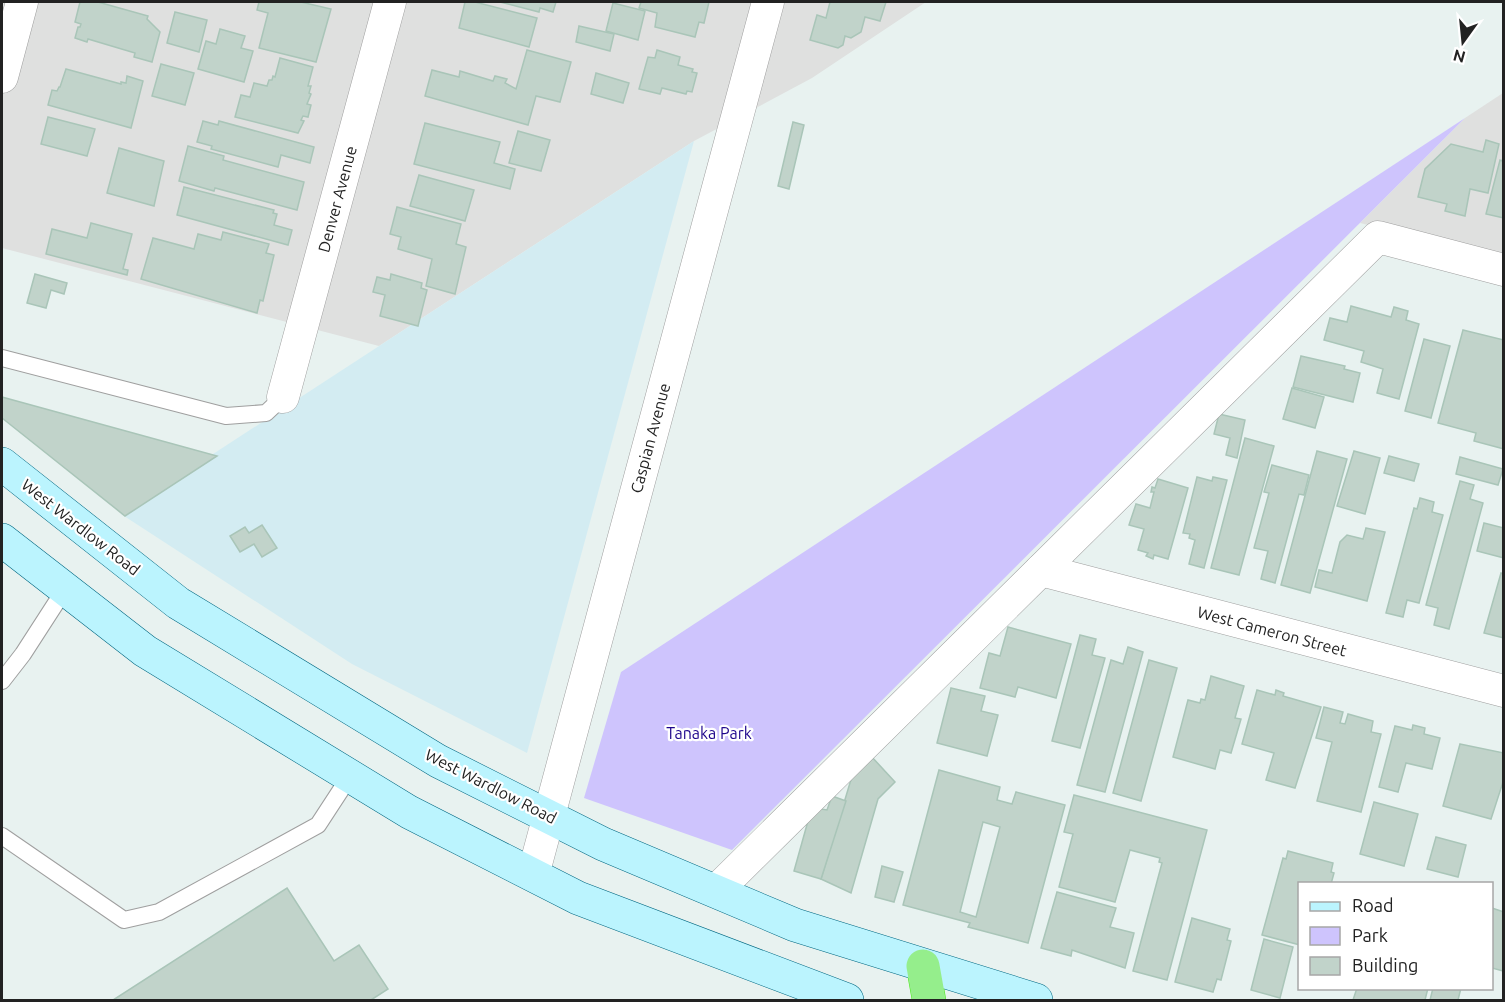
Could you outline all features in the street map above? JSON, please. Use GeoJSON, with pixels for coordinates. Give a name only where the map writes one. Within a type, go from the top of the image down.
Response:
{"type":"FeatureCollection","features":[{"type":"Feature","properties":{"kind":"highway"},"geometry":{"type":"LineString","coordinates":[[923,966],[929,1000]]}},
{"type":"Feature","properties":{"kind":"main road","name":"West Wardlow Road"},"geometry":{"type":"LineString","coordinates":[[2,464],[178,603],[438,761],[603,844],[795,925],[1036,1000]]}},
{"type":"Feature","properties":{"kind":"main road"},"geometry":{"type":"LineString","coordinates":[[2,540],[144,651],[409,812],[578,898],[847,1000]]}},
{"type":"Feature","properties":{"kind":"street"},"geometry":{"type":"LineString","coordinates":[[2,77],[22,2]]}},
{"type":"Feature","properties":{"kind":"street","name":"Denver Avenue"},"geometry":{"type":"LineString","coordinates":[[283,397],[390,2]]}},
{"type":"Feature","properties":{"kind":"street","name":"Caspian Avenue"},"geometry":{"type":"LineString","coordinates":[[533,875],[768,2]]}},
{"type":"Feature","properties":{"kind":"street"},"geometry":{"type":"LineString","coordinates":[[716,891],[1378,237],[1503,270]]}},
{"type":"Feature","properties":{"kind":"street","name":"West Cameron Street"},"geometry":{"type":"LineString","coordinates":[[1041,570],[1503,692]]}},
{"type":"Feature","properties":{"kind":"lane"},"geometry":{"type":"LineString","coordinates":[[2,358],[226,416],[266,413],[283,397]]}},
{"type":"Feature","properties":{"kind":"lane"},"geometry":{"type":"LineString","coordinates":[[2,681],[23,654],[65,589]]}},
{"type":"Feature","properties":{"kind":"lane"},"geometry":{"type":"LineString","coordinates":[[2,836],[124,920],[159,912],[318,825],[350,776]]}},
{"type":"Feature","properties":{"kind":"shaded area"},"geometry":{"type":"Polygon","coordinates":[[[2,2],[926,2],[812,78],[694,141],[379,346],[2,248],[2,2]]]}},
{"type":"Feature","properties":{"kind":"shaded area"},"geometry":{"type":"Polygon","coordinates":[[[1503,93],[1503,257],[1360,223],[1465,118],[1503,93]]]}},
{"type":"Feature","properties":{"kind":"shaded area"},"geometry":{"type":"Polygon","coordinates":[[[694,141],[527,753],[352,664],[121,514],[694,141]]]}},
{"type":"Feature","properties":{"kind":"green space","name":"Tanaka Park"},"geometry":{"type":"Polygon","coordinates":[[[1465,118],[732,850],[584,798],[621,672],[1465,118]]]}},
{"type":"Feature","properties":{"kind":"building"},"geometry":{"type":"Polygon","coordinates":[[[80,2],[98,2],[148,16],[147,19],[160,32],[152,62],[134,57],[135,53],[88,39],[87,42],[75,38],[81,24],[75,22],[80,2]]]}},
{"type":"Feature","properties":{"kind":"building"},"geometry":{"type":"Polygon","coordinates":[[[259,2],[301,2],[331,9],[316,62],[259,48],[268,13],[257,10],[259,2]]]}},
{"type":"Feature","properties":{"kind":"building"},"geometry":{"type":"Polygon","coordinates":[[[465,2],[475,2],[537,18],[529,47],[459,28],[465,2]]]}},
{"type":"Feature","properties":{"kind":"building"},"geometry":{"type":"Polygon","coordinates":[[[500,2],[556,2],[553,12],[540,8],[539,12],[500,2]]]}},
{"type":"Feature","properties":{"kind":"building"},"geometry":{"type":"Polygon","coordinates":[[[641,2],[709,2],[704,23],[699,22],[695,37],[655,27],[657,13],[639,8],[641,2]]]}},
{"type":"Feature","properties":{"kind":"building"},"geometry":{"type":"Polygon","coordinates":[[[830,2],[886,2],[880,21],[865,17],[861,32],[851,38],[845,36],[843,45],[838,48],[810,40],[817,15],[826,18],[830,2]]]}},
{"type":"Feature","properties":{"kind":"building"},"geometry":{"type":"Polygon","coordinates":[[[613,3],[645,11],[638,40],[606,31],[613,3]]]}},
{"type":"Feature","properties":{"kind":"building"},"geometry":{"type":"Polygon","coordinates":[[[175,12],[207,20],[199,52],[167,43],[175,12]]]}},
{"type":"Feature","properties":{"kind":"building"},"geometry":{"type":"Polygon","coordinates":[[[579,26],[614,34],[610,51],[576,42],[579,26]]]}},
{"type":"Feature","properties":{"kind":"building"},"geometry":{"type":"Polygon","coordinates":[[[220,29],[245,36],[241,48],[253,51],[244,82],[198,69],[206,41],[216,44],[220,29]]]}},
{"type":"Feature","properties":{"kind":"building"},"geometry":{"type":"Polygon","coordinates":[[[527,50],[571,62],[560,102],[536,96],[528,125],[425,96],[432,70],[459,77],[460,71],[493,81],[495,76],[507,79],[505,83],[516,89],[527,50]]]}},
{"type":"Feature","properties":{"kind":"building"},"geometry":{"type":"Polygon","coordinates":[[[657,50],[680,57],[678,65],[693,69],[692,72],[697,73],[692,92],[687,91],[686,94],[662,88],[660,94],[639,89],[648,57],[655,58],[657,50]]]}},
{"type":"Feature","properties":{"kind":"building"},"geometry":{"type":"Polygon","coordinates":[[[280,58],[313,67],[308,86],[311,86],[309,93],[311,94],[307,104],[311,105],[308,117],[303,116],[301,120],[304,121],[298,133],[235,117],[241,95],[250,97],[254,83],[267,86],[269,80],[275,77],[280,58]]]}},
{"type":"Feature","properties":{"kind":"building"},"geometry":{"type":"Polygon","coordinates":[[[161,64],[194,73],[185,105],[152,96],[161,64]]]}},
{"type":"Feature","properties":{"kind":"building"},"geometry":{"type":"Polygon","coordinates":[[[66,69],[121,84],[121,82],[126,83],[127,76],[143,81],[131,128],[48,105],[52,90],[57,91],[60,87],[66,69]]]}},
{"type":"Feature","properties":{"kind":"building"},"geometry":{"type":"Polygon","coordinates":[[[596,73],[629,83],[623,103],[591,94],[596,73]]]}},
{"type":"Feature","properties":{"kind":"building"},"geometry":{"type":"Polygon","coordinates":[[[48,117],[95,129],[87,156],[41,144],[48,117]]]}},
{"type":"Feature","properties":{"kind":"building"},"geometry":{"type":"Polygon","coordinates":[[[203,121],[218,125],[219,121],[314,147],[310,163],[281,155],[278,167],[211,149],[212,146],[197,142],[203,121]]]}},
{"type":"Feature","properties":{"kind":"building"},"geometry":{"type":"Polygon","coordinates":[[[793,122],[804,125],[789,189],[778,186],[793,122]]]}},
{"type":"Feature","properties":{"kind":"building"},"geometry":{"type":"Polygon","coordinates":[[[425,123],[500,142],[494,163],[515,169],[510,189],[414,164],[425,123]]]}},
{"type":"Feature","properties":{"kind":"building"},"geometry":{"type":"Polygon","coordinates":[[[518,131],[550,140],[541,171],[509,163],[518,131]]]}},
{"type":"Feature","properties":{"kind":"building"},"geometry":{"type":"Polygon","coordinates":[[[1486,140],[1499,144],[1488,193],[1470,189],[1465,216],[1445,211],[1447,204],[1418,197],[1425,169],[1451,144],[1483,152],[1486,140]]]}},
{"type":"Feature","properties":{"kind":"building"},"geometry":{"type":"Polygon","coordinates":[[[188,146],[224,156],[223,160],[304,182],[297,210],[179,181],[188,146]]]}},
{"type":"Feature","properties":{"kind":"building"},"geometry":{"type":"Polygon","coordinates":[[[119,148],[164,161],[154,206],[107,193],[119,148]]]}},
{"type":"Feature","properties":{"kind":"building"},"geometry":{"type":"Polygon","coordinates":[[[1504,155],[1504,218],[1486,214],[1500,160],[1502,161],[1504,155]]]}},
{"type":"Feature","properties":{"kind":"building"},"geometry":{"type":"Polygon","coordinates":[[[419,175],[474,190],[465,221],[410,206],[419,175]]]}},
{"type":"Feature","properties":{"kind":"building"},"geometry":{"type":"Polygon","coordinates":[[[184,187],[274,210],[273,213],[277,214],[274,225],[292,230],[288,245],[177,215],[184,187]]]}},
{"type":"Feature","properties":{"kind":"building"},"geometry":{"type":"Polygon","coordinates":[[[397,207],[461,224],[456,244],[466,247],[455,294],[426,286],[432,259],[398,249],[401,237],[390,234],[397,207]]]}},
{"type":"Feature","properties":{"kind":"building"},"geometry":{"type":"Polygon","coordinates":[[[91,223],[132,234],[123,269],[128,270],[127,275],[46,254],[52,229],[87,238],[91,223]]]}},
{"type":"Feature","properties":{"kind":"building"},"geometry":{"type":"Polygon","coordinates":[[[223,232],[269,244],[266,253],[274,255],[263,301],[260,300],[257,313],[141,279],[153,238],[194,249],[198,234],[221,240],[223,232]]]}},
{"type":"Feature","properties":{"kind":"building"},"geometry":{"type":"Polygon","coordinates":[[[35,274],[67,283],[64,294],[51,290],[46,308],[27,303],[35,274]]]}},
{"type":"Feature","properties":{"kind":"building"},"geometry":{"type":"Polygon","coordinates":[[[391,274],[422,283],[421,288],[427,290],[418,326],[380,316],[385,295],[373,292],[377,277],[390,280],[391,274]]]}},
{"type":"Feature","properties":{"kind":"building"},"geometry":{"type":"Polygon","coordinates":[[[1351,306],[1391,317],[1394,307],[1408,311],[1406,320],[1419,324],[1399,399],[1377,393],[1383,369],[1361,362],[1364,351],[1324,340],[1330,318],[1347,322],[1351,306]]]}},
{"type":"Feature","properties":{"kind":"building"},"geometry":{"type":"Polygon","coordinates":[[[1463,330],[1504,340],[1504,449],[1474,441],[1476,433],[1438,423],[1463,330]]]}},
{"type":"Feature","properties":{"kind":"building"},"geometry":{"type":"Polygon","coordinates":[[[1424,339],[1450,346],[1431,418],[1405,411],[1424,339]]]}},
{"type":"Feature","properties":{"kind":"building"},"geometry":{"type":"Polygon","coordinates":[[[1301,356],[1345,366],[1344,369],[1360,373],[1353,402],[1293,387],[1301,356]]]}},
{"type":"Feature","properties":{"kind":"building"},"geometry":{"type":"Polygon","coordinates":[[[1292,388],[1324,397],[1315,428],[1283,419],[1292,388]]]}},
{"type":"Feature","properties":{"kind":"building"},"geometry":{"type":"Polygon","coordinates":[[[2,397],[217,456],[125,516],[2,418],[2,397]]]}},
{"type":"Feature","properties":{"kind":"building"},"geometry":{"type":"Polygon","coordinates":[[[1219,414],[1245,420],[1237,458],[1226,455],[1230,438],[1214,434],[1219,414]]]}},
{"type":"Feature","properties":{"kind":"building"},"geometry":{"type":"Polygon","coordinates":[[[1245,438],[1274,446],[1239,575],[1211,568],[1245,438]]]}},
{"type":"Feature","properties":{"kind":"building"},"geometry":{"type":"Polygon","coordinates":[[[1317,451],[1347,459],[1310,593],[1281,585],[1317,451]]]}},
{"type":"Feature","properties":{"kind":"building"},"geometry":{"type":"Polygon","coordinates":[[[1354,451],[1380,458],[1365,514],[1337,506],[1354,451]]]}},
{"type":"Feature","properties":{"kind":"building"},"geometry":{"type":"Polygon","coordinates":[[[1389,456],[1419,464],[1414,481],[1384,473],[1389,456]]]}},
{"type":"Feature","properties":{"kind":"building"},"geometry":{"type":"Polygon","coordinates":[[[1460,457],[1503,469],[1498,485],[1456,474],[1460,457]]]}},
{"type":"Feature","properties":{"kind":"building"},"geometry":{"type":"Polygon","coordinates":[[[1272,465],[1309,475],[1304,495],[1299,494],[1275,583],[1261,579],[1268,551],[1254,548],[1269,493],[1264,492],[1272,465]]]}},
{"type":"Feature","properties":{"kind":"building"},"geometry":{"type":"Polygon","coordinates":[[[1197,477],[1212,481],[1213,477],[1227,480],[1204,568],[1189,564],[1195,540],[1189,538],[1190,534],[1183,533],[1197,477]]]}},
{"type":"Feature","properties":{"kind":"building"},"geometry":{"type":"Polygon","coordinates":[[[1158,479],[1188,488],[1168,559],[1154,555],[1153,559],[1146,556],[1148,553],[1138,550],[1144,529],[1129,525],[1136,504],[1150,508],[1154,492],[1151,492],[1152,487],[1155,488],[1158,479]]]}},
{"type":"Feature","properties":{"kind":"building"},"geometry":{"type":"Polygon","coordinates":[[[1460,481],[1474,485],[1470,499],[1483,503],[1449,629],[1434,625],[1438,608],[1426,605],[1460,481]]]}},
{"type":"Feature","properties":{"kind":"building"},"geometry":{"type":"Polygon","coordinates":[[[1420,498],[1434,502],[1432,512],[1443,515],[1419,603],[1407,600],[1403,617],[1386,613],[1414,508],[1417,509],[1420,498]]]}},
{"type":"Feature","properties":{"kind":"building"},"geometry":{"type":"Polygon","coordinates":[[[1484,523],[1504,528],[1504,558],[1477,551],[1484,523]]]}},
{"type":"Feature","properties":{"kind":"building"},"geometry":{"type":"Polygon","coordinates":[[[262,525],[277,548],[262,557],[254,544],[240,552],[230,536],[245,527],[249,533],[262,525]]]}},
{"type":"Feature","properties":{"kind":"building"},"geometry":{"type":"Polygon","coordinates":[[[1366,528],[1385,532],[1367,601],[1315,587],[1319,570],[1332,573],[1340,542],[1347,535],[1363,539],[1366,528]]]}},
{"type":"Feature","properties":{"kind":"building"},"geometry":{"type":"Polygon","coordinates":[[[1501,573],[1504,574],[1504,638],[1484,633],[1501,573]]]}},
{"type":"Feature","properties":{"kind":"building"},"geometry":{"type":"Polygon","coordinates":[[[1008,627],[1071,644],[1056,698],[1018,687],[1015,697],[980,688],[989,653],[1000,656],[1008,627]]]}},
{"type":"Feature","properties":{"kind":"building"},"geometry":{"type":"Polygon","coordinates":[[[1080,635],[1096,639],[1092,655],[1105,658],[1080,748],[1052,741],[1080,635]]]}},
{"type":"Feature","properties":{"kind":"building"},"geometry":{"type":"Polygon","coordinates":[[[1128,647],[1143,652],[1105,792],[1077,785],[1111,660],[1123,664],[1128,647]]]}},
{"type":"Feature","properties":{"kind":"building"},"geometry":{"type":"Polygon","coordinates":[[[1149,660],[1177,668],[1141,801],[1113,793],[1149,660]]]}},
{"type":"Feature","properties":{"kind":"building"},"geometry":{"type":"Polygon","coordinates":[[[1211,676],[1244,686],[1235,718],[1241,719],[1231,753],[1220,750],[1215,769],[1173,757],[1188,700],[1200,703],[1201,699],[1205,700],[1211,676]]]}},
{"type":"Feature","properties":{"kind":"building"},"geometry":{"type":"Polygon","coordinates":[[[951,688],[985,696],[981,711],[998,715],[987,756],[937,743],[951,688]]]}},
{"type":"Feature","properties":{"kind":"building"},"geometry":{"type":"Polygon","coordinates":[[[1257,690],[1275,695],[1276,690],[1284,693],[1283,696],[1321,707],[1295,788],[1266,780],[1274,753],[1242,744],[1257,690]]]}},
{"type":"Feature","properties":{"kind":"building"},"geometry":{"type":"Polygon","coordinates":[[[1324,707],[1343,712],[1340,723],[1345,724],[1348,714],[1373,721],[1371,732],[1381,734],[1361,812],[1317,801],[1332,742],[1316,738],[1324,707]]]}},
{"type":"Feature","properties":{"kind":"building"},"geometry":{"type":"Polygon","coordinates":[[[1413,725],[1425,728],[1424,734],[1440,738],[1432,769],[1406,763],[1398,792],[1379,787],[1395,726],[1412,730],[1413,725]]]}},
{"type":"Feature","properties":{"kind":"building"},"geometry":{"type":"Polygon","coordinates":[[[1460,744],[1504,753],[1504,779],[1491,819],[1443,806],[1460,744]]]}},
{"type":"Feature","properties":{"kind":"building"},"geometry":{"type":"Polygon","coordinates":[[[871,756],[895,782],[878,799],[851,893],[821,879],[853,773],[871,756]]]}},
{"type":"Feature","properties":{"kind":"building"},"geometry":{"type":"Polygon","coordinates":[[[939,770],[1000,787],[997,800],[1012,804],[1016,792],[1065,805],[1028,943],[968,927],[970,923],[903,905],[939,770]],[[983,822],[960,912],[976,917],[1000,827],[983,822]]]}},
{"type":"Feature","properties":{"kind":"building"},"geometry":{"type":"Polygon","coordinates":[[[1074,795],[1207,830],[1167,980],[1133,971],[1162,863],[1159,862],[1160,858],[1130,850],[1115,902],[1059,887],[1073,834],[1064,832],[1074,795]]]}},
{"type":"Feature","properties":{"kind":"building"},"geometry":{"type":"Polygon","coordinates":[[[832,796],[846,801],[821,879],[794,871],[808,821],[821,809],[827,810],[832,796]]]}},
{"type":"Feature","properties":{"kind":"building"},"geometry":{"type":"Polygon","coordinates":[[[1374,802],[1418,814],[1404,866],[1360,854],[1374,802]]]}},
{"type":"Feature","properties":{"kind":"building"},"geometry":{"type":"Polygon","coordinates":[[[1436,837],[1466,845],[1458,877],[1427,869],[1436,837]]]}},
{"type":"Feature","properties":{"kind":"building"},"geometry":{"type":"Polygon","coordinates":[[[1288,851],[1333,863],[1332,882],[1298,882],[1298,944],[1262,935],[1283,858],[1286,859],[1288,851]]]}},
{"type":"Feature","properties":{"kind":"building"},"geometry":{"type":"Polygon","coordinates":[[[882,866],[903,872],[894,902],[875,897],[882,866]]]}},
{"type":"Feature","properties":{"kind":"building"},"geometry":{"type":"Polygon","coordinates":[[[287,888],[334,961],[359,945],[388,989],[371,1000],[113,1000],[287,888]]]}},
{"type":"Feature","properties":{"kind":"building"},"geometry":{"type":"Polygon","coordinates":[[[1057,892],[1116,908],[1110,927],[1134,933],[1125,968],[1072,950],[1071,956],[1041,948],[1057,892]]]}},
{"type":"Feature","properties":{"kind":"building"},"geometry":{"type":"Polygon","coordinates":[[[1493,908],[1504,912],[1503,971],[1493,968],[1493,908]]]}},
{"type":"Feature","properties":{"kind":"building"},"geometry":{"type":"Polygon","coordinates":[[[1192,918],[1230,929],[1227,940],[1231,941],[1221,980],[1217,979],[1213,992],[1175,982],[1192,918]]]}},
{"type":"Feature","properties":{"kind":"building"},"geometry":{"type":"Polygon","coordinates":[[[1264,939],[1293,947],[1280,998],[1251,990],[1264,939]]]}},
{"type":"Feature","properties":{"kind":"building"},"geometry":{"type":"Polygon","coordinates":[[[1356,990],[1428,990],[1425,1000],[1353,1000],[1356,990]]]}},
{"type":"Feature","properties":{"kind":"building"},"geometry":{"type":"Polygon","coordinates":[[[1432,990],[1460,990],[1458,1000],[1430,1000],[1432,990]]]}}]}
